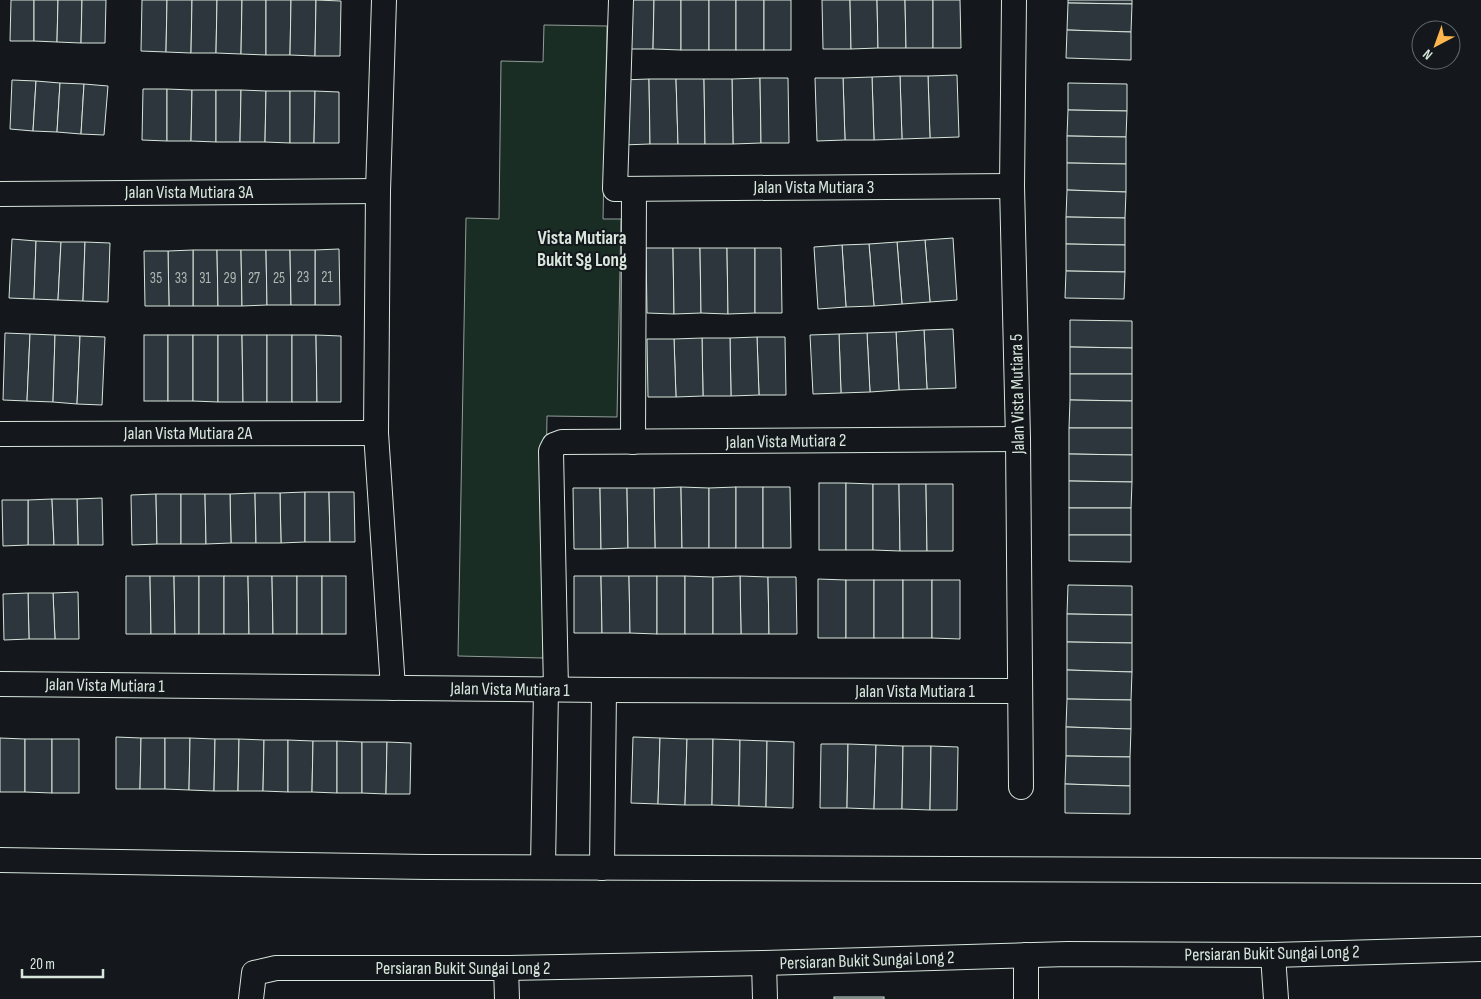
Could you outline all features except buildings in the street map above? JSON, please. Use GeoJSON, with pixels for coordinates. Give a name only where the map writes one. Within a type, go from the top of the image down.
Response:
{"type":"FeatureCollection","features":[{"type":"Feature","properties":{"kind":"street"},"geometry":{"type":"LineString","coordinates":[[384,0],[378,191],[376,433],[393,688]]}},
{"type":"Feature","properties":{"kind":"street"},"geometry":{"type":"LineString","coordinates":[[621,0],[633,442]]}},
{"type":"Feature","properties":{"kind":"street","name":"Jalan Vista Mutiara 5"},"geometry":{"type":"LineString","coordinates":[[1014,0],[1012,186],[1018,439],[1021,787]]}},
{"type":"Feature","properties":{"kind":"street","name":"Jalan Vista Mutiara 3"},"geometry":{"type":"LineString","coordinates":[[625,189],[1012,186]]}},
{"type":"Feature","properties":{"kind":"street","name":"Jalan Vista Mutiara 3A"},"geometry":{"type":"LineString","coordinates":[[0,194],[378,191]]}},
{"type":"Feature","properties":{"kind":"street","name":"Jalan Vista Mutiara 2A"},"geometry":{"type":"LineString","coordinates":[[0,434],[376,433]]}},
{"type":"Feature","properties":{"kind":"street","name":"Jalan Vista Mutiara 2"},"geometry":{"type":"LineString","coordinates":[[551,689],[551,451],[554,445],[562,442],[1018,439]]}},
{"type":"Feature","properties":{"kind":"street","name":"Jalan Vista Mutiara 1"},"geometry":{"type":"LineString","coordinates":[[0,684],[604,690],[1020,691]]}},
{"type":"Feature","properties":{"kind":"street"},"geometry":{"type":"LineString","coordinates":[[543,867],[551,689]]}},
{"type":"Feature","properties":{"kind":"street"},"geometry":{"type":"LineString","coordinates":[[602,868],[604,690]]}},
{"type":"Feature","properties":{"kind":"street"},"geometry":{"type":"LineString","coordinates":[[0,860],[407,867],[1481,871]]}},
{"type":"Feature","properties":{"kind":"street","name":"Persiaran Bukit Sungai Long 2"},"geometry":{"type":"LineString","coordinates":[[251,999],[254,973],[276,968],[506,968],[1026,955],[1273,955],[1481,949]]}},
{"type":"Feature","properties":{"kind":"street"},"geometry":{"type":"LineString","coordinates":[[1026,955],[1026,999]]}},
{"type":"Feature","properties":{"kind":"street"},"geometry":{"type":"LineString","coordinates":[[1273,955],[1276,999]]}},
{"type":"Feature","properties":{"kind":"street"},"geometry":{"type":"LineString","coordinates":[[764,963],[765,999]]}},
{"type":"Feature","properties":{"kind":"street"},"geometry":{"type":"LineString","coordinates":[[506,968],[507,999]]}},
{"type":"Feature","properties":{"kind":"green space"},"geometry":{"type":"Polygon","coordinates":[[[544,25],[607,26],[603,219],[621,219],[617,417],[547,416],[543,658],[458,656],[466,218],[499,219],[501,61],[543,62],[544,25]]]}},
{"type":"Feature","properties":{"kind":"district","name":"Vista Mutiara Bukit Sg Long"},"geometry":{"type":"Point","coordinates":[582,248]}}]}
